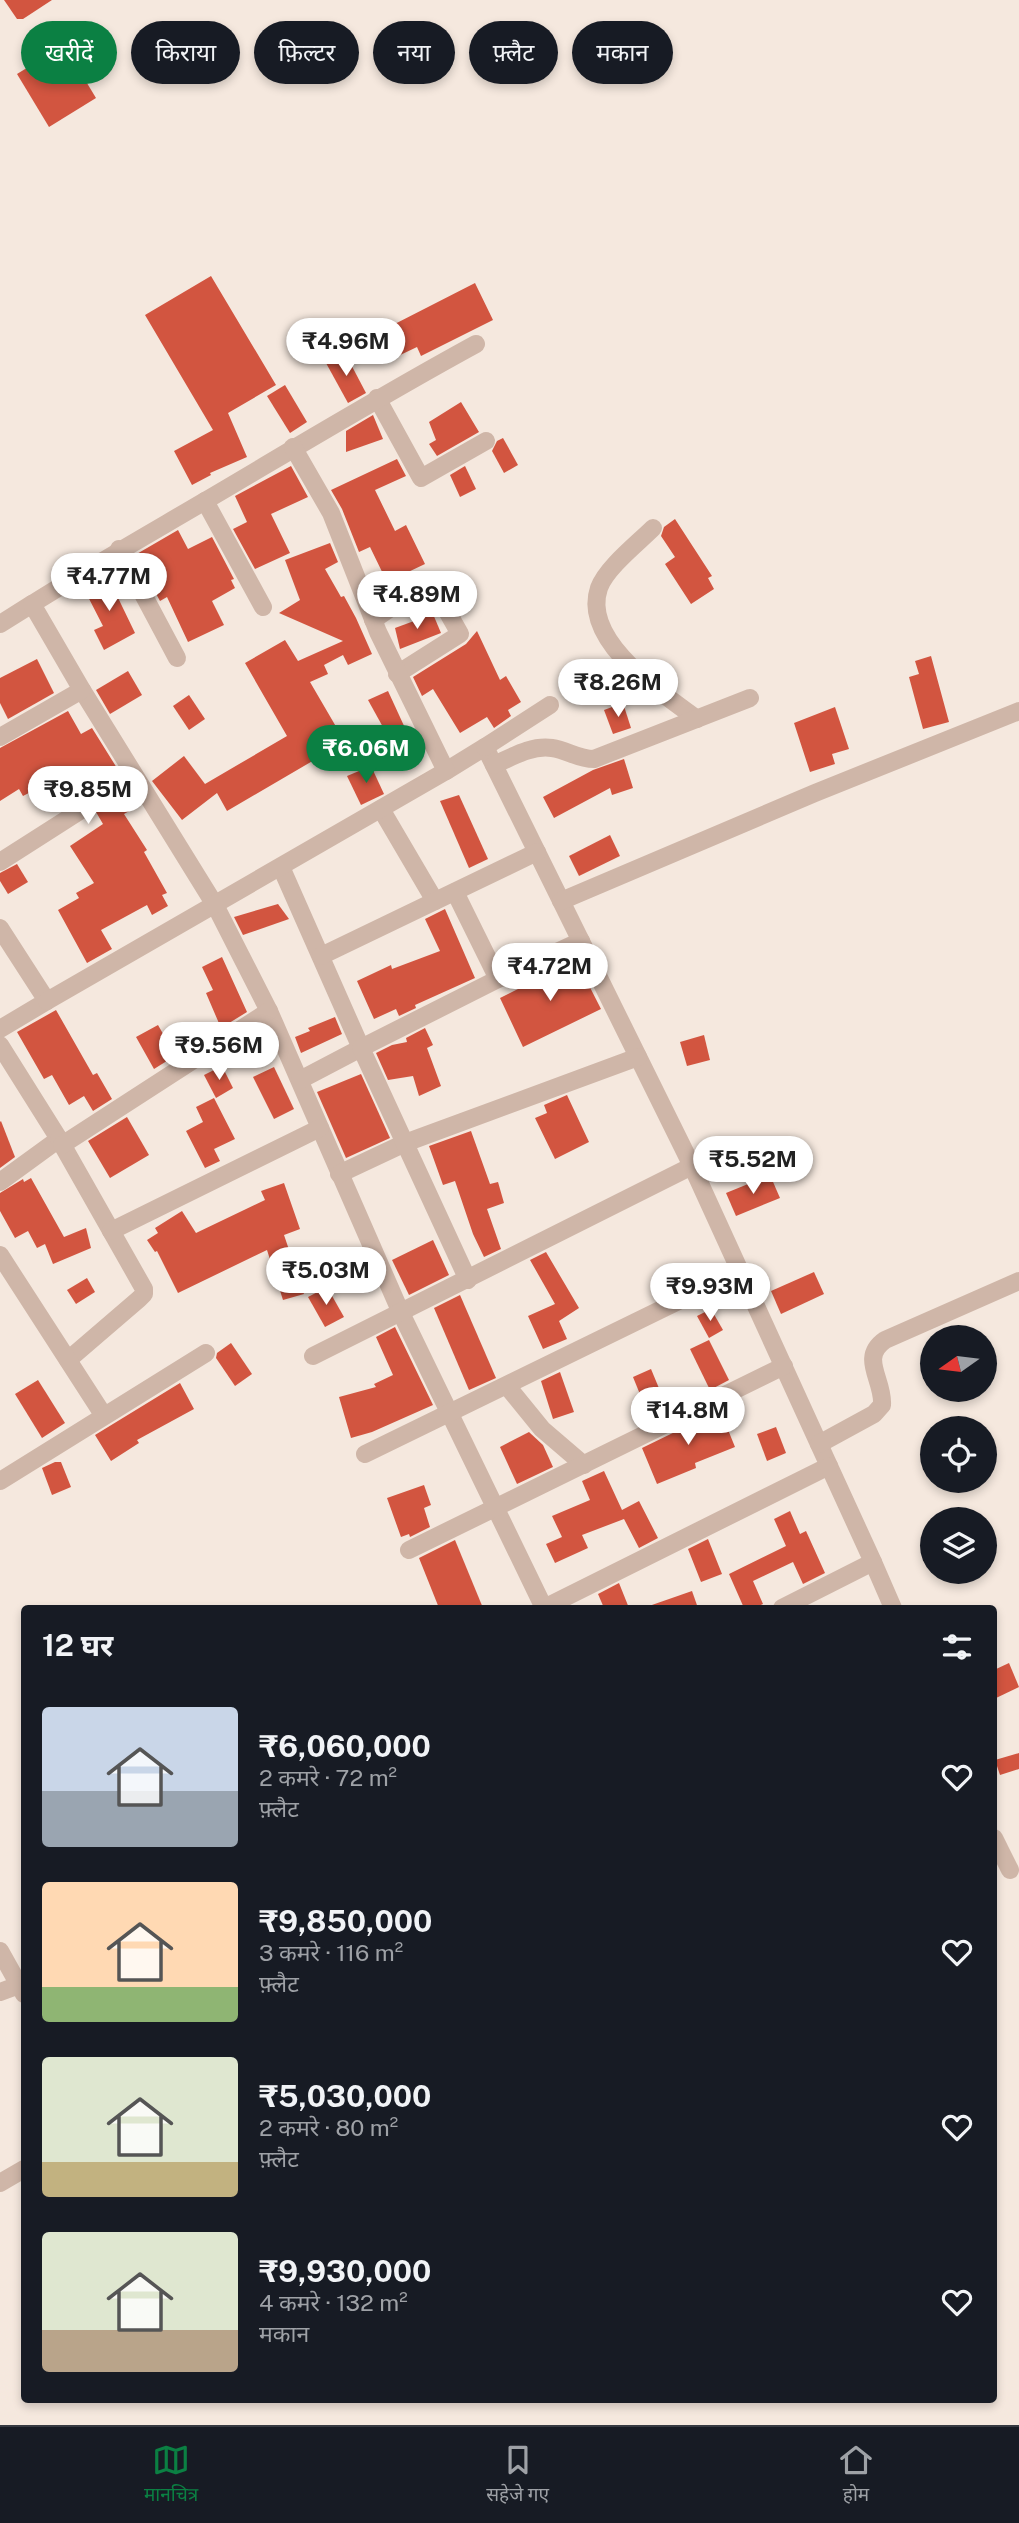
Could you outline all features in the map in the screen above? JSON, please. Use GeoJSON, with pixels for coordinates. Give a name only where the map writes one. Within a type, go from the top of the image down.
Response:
{"type":"FeatureCollection","features":[{"type":"Feature","properties":{"kind":"street"},"geometry":{"type":"LineString","coordinates":[[0,624],[119,549],[377,398],[476,344]]}},
{"type":"Feature","properties":{"kind":"street"},"geometry":{"type":"LineString","coordinates":[[377,398],[421,478],[486,441]]}},
{"type":"Feature","properties":{"kind":"street"},"geometry":{"type":"LineString","coordinates":[[293,447],[331,513],[397,674],[446,771]]}},
{"type":"Feature","properties":{"kind":"street"},"geometry":{"type":"LineString","coordinates":[[205,501],[263,607]]}},
{"type":"Feature","properties":{"kind":"street"},"geometry":{"type":"LineString","coordinates":[[653,528],[612,568],[599,586],[597,604],[601,623],[614,648],[642,677],[697,719]]}},
{"type":"Feature","properties":{"kind":"street"},"geometry":{"type":"LineString","coordinates":[[119,549],[177,658]]}},
{"type":"Feature","properties":{"kind":"street"},"geometry":{"type":"LineString","coordinates":[[373,620],[430,582],[460,634],[397,674]]}},
{"type":"Feature","properties":{"kind":"street"},"geometry":{"type":"LineString","coordinates":[[32,604],[215,905],[269,1011],[401,1313],[543,1605]]}},
{"type":"Feature","properties":{"kind":"street"},"geometry":{"type":"LineString","coordinates":[[0,737],[82,690]]}},
{"type":"Feature","properties":{"kind":"street"},"geometry":{"type":"LineString","coordinates":[[494,765],[536,748],[552,748],[581,759],[594,759],[750,698]]}},
{"type":"Feature","properties":{"kind":"street"},"geometry":{"type":"LineString","coordinates":[[0,1030],[446,771],[550,705]]}},
{"type":"Feature","properties":{"kind":"street"},"geometry":{"type":"LineString","coordinates":[[561,901],[815,793],[1019,711]]}},
{"type":"Feature","properties":{"kind":"street"},"geometry":{"type":"LineString","coordinates":[[485,747],[692,1166],[891,1605]]}},
{"type":"Feature","properties":{"kind":"street"},"geometry":{"type":"LineString","coordinates":[[0,862],[86,807]]}},
{"type":"Feature","properties":{"kind":"street"},"geometry":{"type":"LineString","coordinates":[[381,809],[435,901]]}},
{"type":"Feature","properties":{"kind":"street"},"geometry":{"type":"LineString","coordinates":[[321,956],[537,852]]}},
{"type":"Feature","properties":{"kind":"street"},"geometry":{"type":"LineString","coordinates":[[281,867],[468,1280]]}},
{"type":"Feature","properties":{"kind":"street"},"geometry":{"type":"LineString","coordinates":[[455,892],[498,979]]}},
{"type":"Feature","properties":{"kind":"street"},"geometry":{"type":"LineString","coordinates":[[0,928],[47,1001]]}},
{"type":"Feature","properties":{"kind":"street"},"geometry":{"type":"LineString","coordinates":[[300,1080],[498,979],[581,941]]}},
{"type":"Feature","properties":{"kind":"street"},"geometry":{"type":"LineString","coordinates":[[0,1182],[269,1011]]}},
{"type":"Feature","properties":{"kind":"street"},"geometry":{"type":"LineString","coordinates":[[0,1045],[140,1280],[144,1294],[68,1360]]}},
{"type":"Feature","properties":{"kind":"street"},"geometry":{"type":"LineString","coordinates":[[340,1174],[405,1143],[638,1057]]}},
{"type":"Feature","properties":{"kind":"street"},"geometry":{"type":"LineString","coordinates":[[111,1231],[320,1128]]}},
{"type":"Feature","properties":{"kind":"street"},"geometry":{"type":"LineString","coordinates":[[313,1356],[692,1166]]}},
{"type":"Feature","properties":{"kind":"street"},"geometry":{"type":"LineString","coordinates":[[0,1255],[104,1416]]}},
{"type":"Feature","properties":{"kind":"street"},"geometry":{"type":"LineString","coordinates":[[365,1454],[740,1271]]}},
{"type":"Feature","properties":{"kind":"street"},"geometry":{"type":"LineString","coordinates":[[819,1444],[874,1413],[882,1405],[872,1354],[876,1346],[1019,1280]]}},
{"type":"Feature","properties":{"kind":"street"},"geometry":{"type":"LineString","coordinates":[[0,1481],[206,1353]]}},
{"type":"Feature","properties":{"kind":"street"},"geometry":{"type":"LineString","coordinates":[[409,1550],[784,1366]]}},
{"type":"Feature","properties":{"kind":"street"},"geometry":{"type":"LineString","coordinates":[[507,1386],[542,1429],[584,1465]]}},
{"type":"Feature","properties":{"kind":"street"},"geometry":{"type":"LineString","coordinates":[[572,1602],[829,1466]]}},
{"type":"Feature","properties":{"kind":"street"},"geometry":{"type":"LineString","coordinates":[[788,1605],[873,1562]]}},
{"type":"Feature","properties":{"kind":"street"},"geometry":{"type":"LineString","coordinates":[[997,1844],[1010,1870]]}},
{"type":"Feature","properties":{"kind":"street"},"geometry":{"type":"LineString","coordinates":[[0,1951],[21,1988]]}},
{"type":"Feature","properties":{"kind":"street"},"geometry":{"type":"LineString","coordinates":[[0,1992],[21,1990]]}},
{"type":"Feature","properties":{"kind":"street"},"geometry":{"type":"LineString","coordinates":[[0,2183],[21,2171]]}},
{"type":"Feature","properties":{"kind":"building"},"geometry":{"type":"Polygon","coordinates":[[[4,0],[52,0],[23,19],[17,19],[4,0]]]}},
{"type":"Feature","properties":{"kind":"building"},"geometry":{"type":"Polygon","coordinates":[[[23,84],[88,84],[96,98],[49,127],[23,84]]]}},
{"type":"Feature","properties":{"kind":"building"},"geometry":{"type":"Polygon","coordinates":[[[211,276],[276,385],[228,413],[247,457],[210,473],[211,475],[192,485],[174,451],[213,430],[145,315],[211,276]]]}},
{"type":"Feature","properties":{"kind":"building"},"geometry":{"type":"Polygon","coordinates":[[[475,283],[493,320],[421,356],[417,347],[396,357],[383,330],[475,283]]]}},
{"type":"Feature","properties":{"kind":"building"},"geometry":{"type":"Polygon","coordinates":[[[345,353],[366,393],[348,403],[326,363],[345,353]]]}},
{"type":"Feature","properties":{"kind":"building"},"geometry":{"type":"Polygon","coordinates":[[[285,385],[307,422],[290,433],[267,396],[285,385]]]}},
{"type":"Feature","properties":{"kind":"building"},"geometry":{"type":"Polygon","coordinates":[[[461,402],[479,432],[437,456],[429,444],[436,440],[429,422],[461,402]]]}},
{"type":"Feature","properties":{"kind":"building"},"geometry":{"type":"Polygon","coordinates":[[[373,415],[383,439],[346,452],[346,431],[373,415]]]}},
{"type":"Feature","properties":{"kind":"building"},"geometry":{"type":"Polygon","coordinates":[[[503,438],[518,465],[504,473],[492,451],[497,441],[503,438]]]}},
{"type":"Feature","properties":{"kind":"building"},"geometry":{"type":"Polygon","coordinates":[[[397,459],[406,476],[375,490],[395,531],[406,525],[425,564],[387,582],[370,547],[359,552],[342,509],[331,490],[397,459]]]}},
{"type":"Feature","properties":{"kind":"building"},"geometry":{"type":"Polygon","coordinates":[[[291,466],[308,497],[271,514],[290,553],[255,569],[233,529],[247,522],[235,496],[291,466]]]}},
{"type":"Feature","properties":{"kind":"building"},"geometry":{"type":"Polygon","coordinates":[[[465,466],[476,489],[460,497],[450,475],[465,466]]]}},
{"type":"Feature","properties":{"kind":"building"},"geometry":{"type":"Polygon","coordinates":[[[675,519],[712,576],[708,578],[714,589],[691,604],[665,564],[675,557],[661,536],[664,527],[675,519]]]}},
{"type":"Feature","properties":{"kind":"building"},"geometry":{"type":"Polygon","coordinates":[[[178,530],[188,549],[212,537],[234,579],[231,580],[235,588],[212,601],[224,625],[188,642],[167,597],[160,601],[135,555],[178,530]]]}},
{"type":"Feature","properties":{"kind":"building"},"geometry":{"type":"Polygon","coordinates":[[[330,543],[338,562],[325,569],[341,597],[344,596],[372,654],[348,665],[343,655],[324,665],[328,674],[310,682],[345,742],[227,811],[217,793],[182,820],[152,781],[184,756],[205,784],[287,736],[245,663],[285,640],[298,661],[343,641],[279,613],[300,600],[285,560],[330,543]]]}},
{"type":"Feature","properties":{"kind":"building"},"geometry":{"type":"Polygon","coordinates":[[[107,575],[135,633],[104,650],[94,630],[103,626],[83,587],[107,575]]]}},
{"type":"Feature","properties":{"kind":"building"},"geometry":{"type":"Polygon","coordinates":[[[433,614],[441,633],[400,649],[395,628],[433,614]]]}},
{"type":"Feature","properties":{"kind":"building"},"geometry":{"type":"Polygon","coordinates":[[[477,631],[500,680],[506,676],[521,702],[508,710],[511,716],[494,728],[487,717],[460,733],[433,689],[422,696],[413,677],[466,644],[477,631]]]}},
{"type":"Feature","properties":{"kind":"building"},"geometry":{"type":"Polygon","coordinates":[[[931,656],[949,722],[923,729],[909,677],[919,674],[915,661],[931,656]]]}},
{"type":"Feature","properties":{"kind":"building"},"geometry":{"type":"Polygon","coordinates":[[[37,659],[54,693],[8,719],[0,703],[0,678],[37,659]]]}},
{"type":"Feature","properties":{"kind":"building"},"geometry":{"type":"Polygon","coordinates":[[[128,671],[142,695],[110,714],[96,690],[128,671]]]}},
{"type":"Feature","properties":{"kind":"building"},"geometry":{"type":"Polygon","coordinates":[[[388,691],[405,728],[389,738],[368,700],[388,691]]]}},
{"type":"Feature","properties":{"kind":"building"},"geometry":{"type":"Polygon","coordinates":[[[189,695],[205,719],[189,730],[173,706],[189,695]]]}},
{"type":"Feature","properties":{"kind":"building"},"geometry":{"type":"Polygon","coordinates":[[[623,703],[631,728],[613,734],[604,710],[623,703]]]}},
{"type":"Feature","properties":{"kind":"building"},"geometry":{"type":"Polygon","coordinates":[[[835,707],[849,749],[832,754],[835,764],[810,772],[794,723],[835,707]]]}},
{"type":"Feature","properties":{"kind":"building"},"geometry":{"type":"Polygon","coordinates":[[[68,711],[81,734],[92,728],[140,805],[124,814],[147,850],[144,852],[167,893],[162,895],[168,906],[152,915],[147,905],[101,930],[112,949],[87,963],[58,910],[79,898],[76,893],[94,883],[70,846],[103,824],[96,812],[96,802],[85,793],[66,806],[48,783],[23,796],[19,789],[0,801],[0,748],[68,711]]]}},
{"type":"Feature","properties":{"kind":"building"},"geometry":{"type":"Polygon","coordinates":[[[624,759],[633,788],[612,795],[610,788],[554,818],[543,797],[593,770],[624,759]]]}},
{"type":"Feature","properties":{"kind":"building"},"geometry":{"type":"Polygon","coordinates":[[[371,766],[384,794],[361,805],[347,776],[371,766]]]}},
{"type":"Feature","properties":{"kind":"building"},"geometry":{"type":"Polygon","coordinates":[[[459,795],[488,859],[469,868],[440,801],[459,795]]]}},
{"type":"Feature","properties":{"kind":"building"},"geometry":{"type":"Polygon","coordinates":[[[610,835],[620,856],[579,876],[569,856],[610,835]]]}},
{"type":"Feature","properties":{"kind":"building"},"geometry":{"type":"Polygon","coordinates":[[[17,864],[28,882],[8,894],[0,881],[0,873],[17,864]]]}},
{"type":"Feature","properties":{"kind":"building"},"geometry":{"type":"Polygon","coordinates":[[[278,904],[289,919],[243,935],[234,917],[278,904]]]}},
{"type":"Feature","properties":{"kind":"building"},"geometry":{"type":"Polygon","coordinates":[[[445,909],[475,978],[415,1005],[416,1008],[399,1016],[396,1009],[374,1019],[357,981],[391,965],[392,969],[440,951],[425,919],[445,909]]]}},
{"type":"Feature","properties":{"kind":"building"},"geometry":{"type":"Polygon","coordinates":[[[222,957],[247,1012],[221,1028],[206,993],[213,990],[202,967],[222,957]]]}},
{"type":"Feature","properties":{"kind":"building"},"geometry":{"type":"Polygon","coordinates":[[[575,958],[601,1009],[523,1047],[500,998],[528,984],[526,981],[575,958]]]}},
{"type":"Feature","properties":{"kind":"building"},"geometry":{"type":"Polygon","coordinates":[[[56,1010],[93,1075],[97,1073],[112,1099],[93,1111],[84,1096],[69,1105],[52,1075],[44,1079],[17,1032],[56,1010]]]}},
{"type":"Feature","properties":{"kind":"building"},"geometry":{"type":"Polygon","coordinates":[[[335,1017],[342,1034],[301,1053],[295,1037],[310,1031],[308,1028],[335,1017]]]}},
{"type":"Feature","properties":{"kind":"building"},"geometry":{"type":"Polygon","coordinates":[[[158,1025],[166,1039],[160,1042],[170,1059],[154,1069],[136,1037],[158,1025]]]}},
{"type":"Feature","properties":{"kind":"building"},"geometry":{"type":"Polygon","coordinates":[[[425,1028],[433,1045],[427,1048],[441,1086],[419,1096],[413,1076],[388,1080],[376,1053],[392,1045],[407,1042],[406,1038],[425,1028]]]}},
{"type":"Feature","properties":{"kind":"building"},"geometry":{"type":"Polygon","coordinates":[[[704,1035],[710,1060],[687,1066],[680,1042],[704,1035]]]}},
{"type":"Feature","properties":{"kind":"building"},"geometry":{"type":"Polygon","coordinates":[[[222,1066],[233,1088],[216,1098],[204,1075],[222,1066]]]}},
{"type":"Feature","properties":{"kind":"building"},"geometry":{"type":"Polygon","coordinates":[[[274,1067],[294,1109],[274,1119],[253,1077],[274,1067]]]}},
{"type":"Feature","properties":{"kind":"building"},"geometry":{"type":"Polygon","coordinates":[[[361,1074],[390,1138],[346,1158],[317,1092],[361,1074]]]}},
{"type":"Feature","properties":{"kind":"building"},"geometry":{"type":"Polygon","coordinates":[[[567,1095],[589,1142],[555,1159],[535,1118],[547,1113],[544,1105],[567,1095]]]}},
{"type":"Feature","properties":{"kind":"building"},"geometry":{"type":"Polygon","coordinates":[[[214,1098],[235,1139],[214,1149],[220,1161],[205,1168],[186,1131],[203,1122],[196,1107],[214,1098]]]}},
{"type":"Feature","properties":{"kind":"building"},"geometry":{"type":"Polygon","coordinates":[[[127,1117],[149,1155],[110,1178],[88,1141],[127,1117]]]}},
{"type":"Feature","properties":{"kind":"building"},"geometry":{"type":"Polygon","coordinates":[[[0,1122],[15,1157],[0,1168],[0,1122]]]}},
{"type":"Feature","properties":{"kind":"building"},"geometry":{"type":"Polygon","coordinates":[[[471,1131],[490,1184],[498,1182],[504,1203],[487,1209],[501,1249],[484,1257],[455,1181],[443,1185],[429,1146],[471,1131]]]}},
{"type":"Feature","properties":{"kind":"building"},"geometry":{"type":"Polygon","coordinates":[[[770,1175],[780,1198],[736,1216],[726,1193],[770,1175]]]}},
{"type":"Feature","properties":{"kind":"building"},"geometry":{"type":"Polygon","coordinates":[[[31,1178],[64,1237],[86,1228],[91,1248],[53,1264],[45,1244],[37,1248],[28,1231],[15,1238],[0,1211],[0,1193],[23,1179],[24,1182],[31,1178]]]}},
{"type":"Feature","properties":{"kind":"building"},"geometry":{"type":"Polygon","coordinates":[[[284,1183],[300,1229],[284,1235],[304,1294],[283,1300],[267,1250],[178,1293],[157,1251],[155,1252],[147,1240],[158,1233],[155,1228],[182,1211],[196,1233],[265,1200],[261,1191],[284,1183]]]}},
{"type":"Feature","properties":{"kind":"building"},"geometry":{"type":"Polygon","coordinates":[[[433,1240],[449,1275],[409,1295],[392,1260],[433,1240]]]}},
{"type":"Feature","properties":{"kind":"building"},"geometry":{"type":"Polygon","coordinates":[[[546,1252],[579,1308],[559,1321],[567,1339],[543,1349],[528,1316],[555,1304],[530,1260],[546,1252]]]}},
{"type":"Feature","properties":{"kind":"building"},"geometry":{"type":"Polygon","coordinates":[[[814,1272],[824,1294],[781,1314],[771,1291],[814,1272]]]}},
{"type":"Feature","properties":{"kind":"building"},"geometry":{"type":"Polygon","coordinates":[[[87,1278],[95,1292],[76,1304],[67,1290],[87,1278]]]}},
{"type":"Feature","properties":{"kind":"building"},"geometry":{"type":"Polygon","coordinates":[[[327,1287],[344,1317],[325,1327],[308,1297],[327,1287]]]}},
{"type":"Feature","properties":{"kind":"building"},"geometry":{"type":"Polygon","coordinates":[[[460,1295],[496,1378],[469,1390],[434,1308],[460,1295]]]}},
{"type":"Feature","properties":{"kind":"building"},"geometry":{"type":"Polygon","coordinates":[[[711,1309],[723,1330],[709,1338],[697,1316],[711,1309]]]}},
{"type":"Feature","properties":{"kind":"building"},"geometry":{"type":"Polygon","coordinates":[[[395,1327],[433,1405],[372,1432],[351,1438],[339,1397],[376,1387],[374,1384],[393,1375],[376,1337],[395,1327]]]}},
{"type":"Feature","properties":{"kind":"building"},"geometry":{"type":"Polygon","coordinates":[[[709,1340],[729,1380],[710,1390],[690,1349],[709,1340]]]}},
{"type":"Feature","properties":{"kind":"building"},"geometry":{"type":"Polygon","coordinates":[[[231,1343],[252,1374],[235,1386],[216,1358],[217,1353],[231,1343]]]}},
{"type":"Feature","properties":{"kind":"building"},"geometry":{"type":"Polygon","coordinates":[[[651,1369],[668,1410],[650,1419],[633,1377],[651,1369]]]}},
{"type":"Feature","properties":{"kind":"building"},"geometry":{"type":"Polygon","coordinates":[[[560,1372],[574,1412],[553,1419],[541,1381],[560,1372]]]}},
{"type":"Feature","properties":{"kind":"building"},"geometry":{"type":"Polygon","coordinates":[[[38,1380],[65,1423],[42,1438],[15,1394],[38,1380]]]}},
{"type":"Feature","properties":{"kind":"building"},"geometry":{"type":"Polygon","coordinates":[[[180,1383],[194,1409],[137,1440],[139,1443],[111,1461],[95,1435],[180,1383]]]}},
{"type":"Feature","properties":{"kind":"building"},"geometry":{"type":"Polygon","coordinates":[[[720,1410],[735,1447],[695,1463],[696,1468],[657,1484],[642,1448],[720,1410]]]}},
{"type":"Feature","properties":{"kind":"building"},"geometry":{"type":"Polygon","coordinates":[[[776,1427],[786,1453],[767,1461],[757,1434],[776,1427]]]}},
{"type":"Feature","properties":{"kind":"building"},"geometry":{"type":"Polygon","coordinates":[[[529,1432],[543,1445],[553,1467],[517,1484],[500,1447],[529,1432]]]}},
{"type":"Feature","properties":{"kind":"building"},"geometry":{"type":"Polygon","coordinates":[[[61,1462],[71,1487],[52,1495],[42,1468],[61,1462]]]}},
{"type":"Feature","properties":{"kind":"building"},"geometry":{"type":"Polygon","coordinates":[[[604,1471],[622,1510],[639,1501],[658,1538],[639,1548],[624,1519],[582,1535],[588,1548],[555,1563],[546,1544],[562,1537],[552,1516],[590,1500],[582,1481],[604,1471]]]}},
{"type":"Feature","properties":{"kind":"building"},"geometry":{"type":"Polygon","coordinates":[[[424,1485],[431,1505],[424,1508],[430,1527],[410,1537],[409,1534],[401,1537],[387,1498],[424,1485]]]}},
{"type":"Feature","properties":{"kind":"building"},"geometry":{"type":"Polygon","coordinates":[[[790,1511],[800,1534],[806,1531],[825,1573],[803,1584],[793,1562],[753,1581],[763,1604],[743,1605],[729,1574],[786,1546],[774,1519],[790,1511]]]}},
{"type":"Feature","properties":{"kind":"building"},"geometry":{"type":"Polygon","coordinates":[[[708,1539],[722,1574],[701,1582],[688,1549],[708,1539]]]}},
{"type":"Feature","properties":{"kind":"building"},"geometry":{"type":"Polygon","coordinates":[[[455,1540],[482,1605],[438,1605],[419,1558],[455,1540]]]}},
{"type":"Feature","properties":{"kind":"building"},"geometry":{"type":"Polygon","coordinates":[[[619,1583],[628,1605],[603,1605],[598,1594],[619,1583]]]}},
{"type":"Feature","properties":{"kind":"building"},"geometry":{"type":"Polygon","coordinates":[[[692,1591],[697,1605],[652,1605],[692,1591]]]}},
{"type":"Feature","properties":{"kind":"building"},"geometry":{"type":"Polygon","coordinates":[[[1009,1663],[1019,1687],[997,1698],[997,1669],[1009,1663]]]}},
{"type":"Feature","properties":{"kind":"building"},"geometry":{"type":"Polygon","coordinates":[[[1019,1753],[1019,1769],[1000,1775],[997,1759],[1019,1753]]]}}]}
